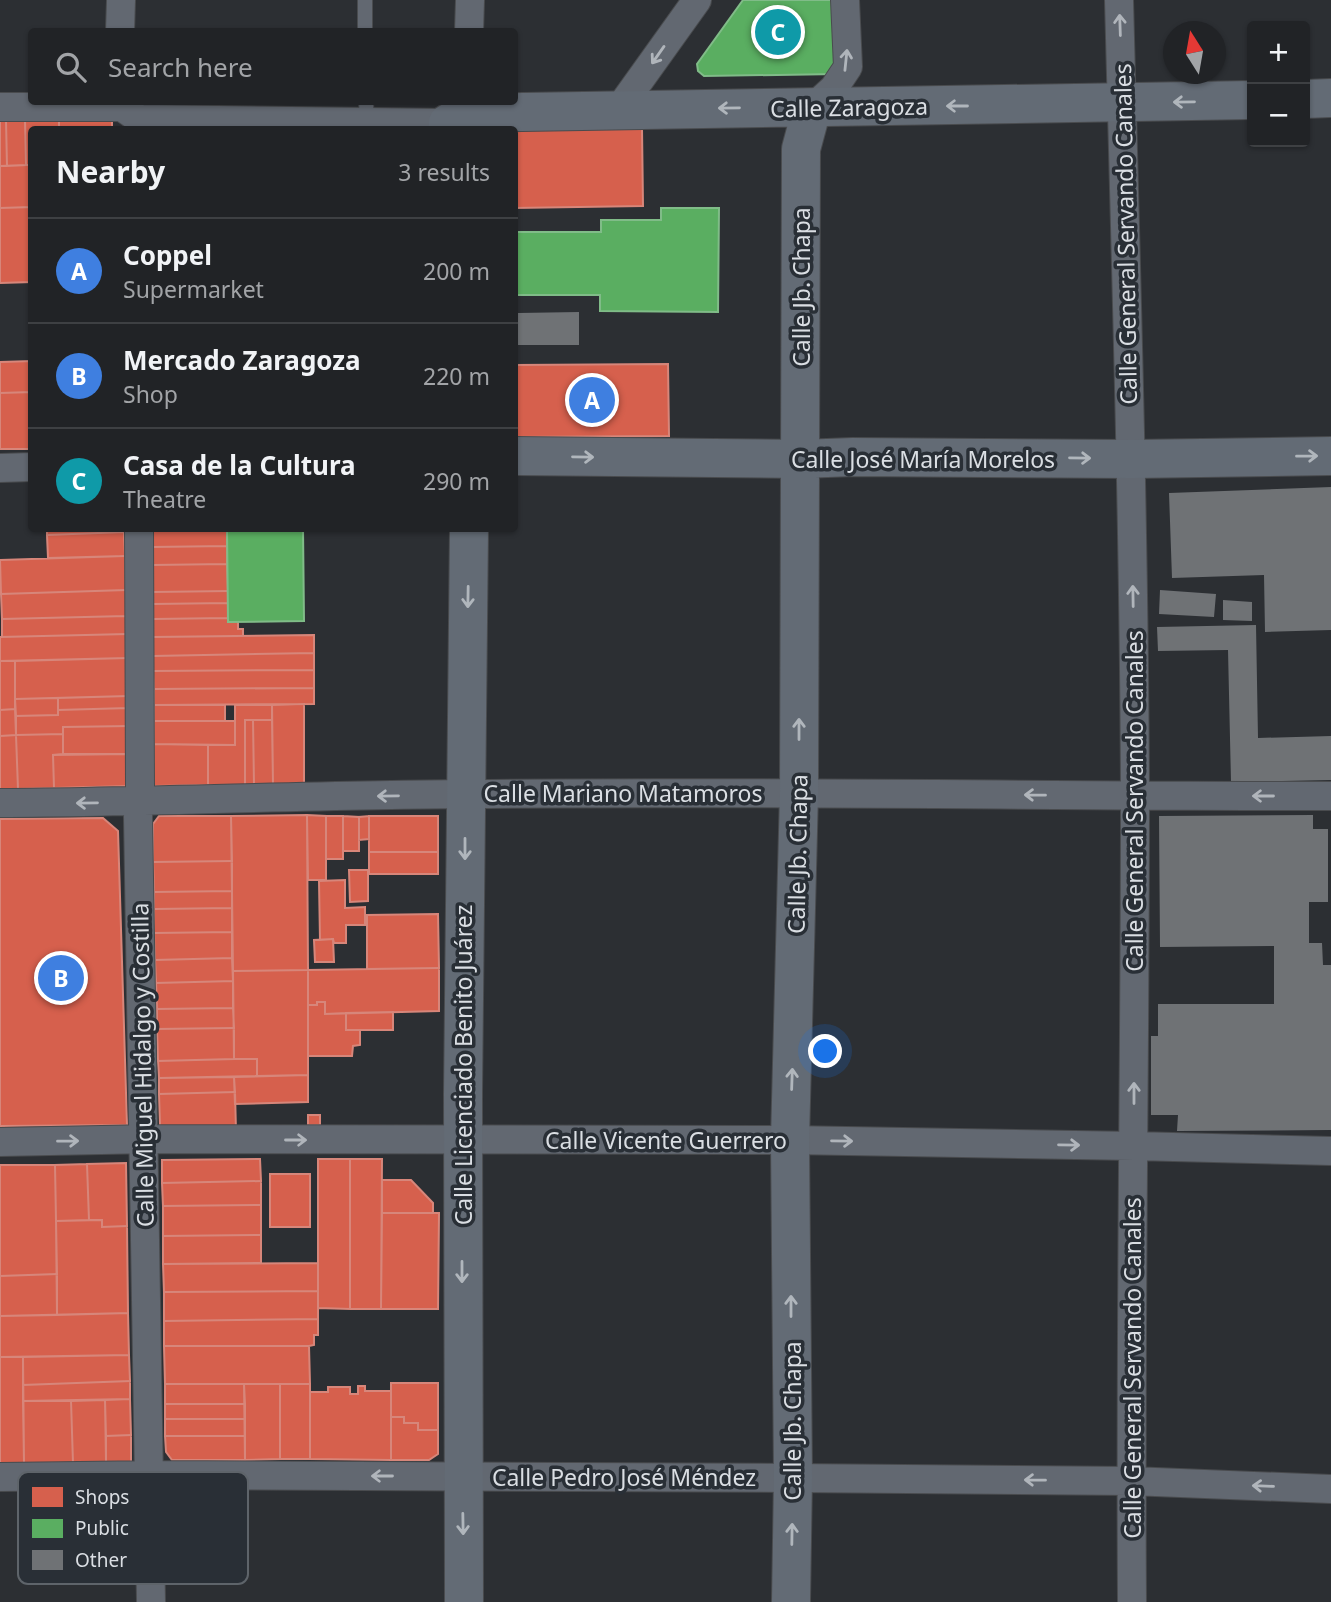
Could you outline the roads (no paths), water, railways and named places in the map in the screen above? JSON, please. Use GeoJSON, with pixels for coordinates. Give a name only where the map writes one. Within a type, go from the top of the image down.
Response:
{"type":"FeatureCollection","features":[{"type":"Feature","properties":{"kind":"main road"},"geometry":{"type":"LineString","coordinates":[[1310,99],[1331,98]]}},
{"type":"Feature","properties":{"kind":"main road","name":"Calle Zaragoza"},"geometry":{"type":"LineString","coordinates":[[458,117],[619,110],[1247,100]]}},
{"type":"Feature","properties":{"kind":"main road","name":"Calle Jb. Chapa"},"geometry":{"type":"LineString","coordinates":[[791,1602],[793,1478],[790,1140],[799,793],[800,149],[812,107]]}},
{"type":"Feature","properties":{"kind":"main road","name":"Calle José María Morelos"},"geometry":{"type":"LineString","coordinates":[[518,456],[1132,459],[1331,456]]}},
{"type":"Feature","properties":{"kind":"main road","name":"Calle Licenciado Benito Juárez"},"geometry":{"type":"LineString","coordinates":[[464,1602],[463,1140],[469,532]]}},
{"type":"Feature","properties":{"kind":"street"},"geometry":{"type":"LineString","coordinates":[[120,28],[121,0]]}},
{"type":"Feature","properties":{"kind":"street"},"geometry":{"type":"LineString","coordinates":[[469,28],[470,0]]}},
{"type":"Feature","properties":{"kind":"street"},"geometry":{"type":"LineString","coordinates":[[619,110],[697,0]]}},
{"type":"Feature","properties":{"kind":"street"},"geometry":{"type":"LineString","coordinates":[[812,107],[834,88],[848,67],[845,0]]}},
{"type":"Feature","properties":{"kind":"street","name":"Calle General Servando Canales"},"geometry":{"type":"LineString","coordinates":[[1119,0],[1132,459],[1135,796],[1132,1602]]}},
{"type":"Feature","properties":{"kind":"street"},"geometry":{"type":"LineString","coordinates":[[0,107],[130,114],[367,112],[458,117]]}},
{"type":"Feature","properties":{"kind":"street"},"geometry":{"type":"LineString","coordinates":[[0,468],[28,467]]}},
{"type":"Feature","properties":{"kind":"street","name":"Calle Miguel Hidalgo y Costilla"},"geometry":{"type":"LineString","coordinates":[[138,532],[138,817],[149,1472]]}},
{"type":"Feature","properties":{"kind":"street","name":"Calle Mariano Matamoros"},"geometry":{"type":"LineString","coordinates":[[0,803],[465,794],[1331,796]]}},
{"type":"Feature","properties":{"kind":"street","name":"Calle Vicente Guerrero"},"geometry":{"type":"LineString","coordinates":[[0,1142],[790,1140],[1331,1151]]}},
{"type":"Feature","properties":{"kind":"street","name":"Calle Pedro José Méndez"},"geometry":{"type":"LineString","coordinates":[[248,1476],[1131,1481],[1331,1489]]}},
{"type":"Feature","properties":{"kind":"street","name":"Calle Pedro José Méndez"},"geometry":{"type":"LineString","coordinates":[[0,1477],[18,1477]]}},
{"type":"Feature","properties":{"kind":"street","name":"Calle Miguel Hidalgo y Costilla"},"geometry":{"type":"LineString","coordinates":[[151,1584],[151,1602]]}},
{"type":"Feature","properties":{"kind":"lane"},"geometry":{"type":"LineString","coordinates":[[365,0],[365,28]]}},
{"type":"Feature","properties":{"kind":"place","name":"Casa de la Cultura"},"geometry":{"type":"Point","coordinates":[778,32]}},
{"type":"Feature","properties":{"kind":"place","name":"Coppel"},"geometry":{"type":"Point","coordinates":[592,400]}},
{"type":"Feature","properties":{"kind":"place","name":"Mercado Zaragoza"},"geometry":{"type":"Point","coordinates":[61,978]}}]}
